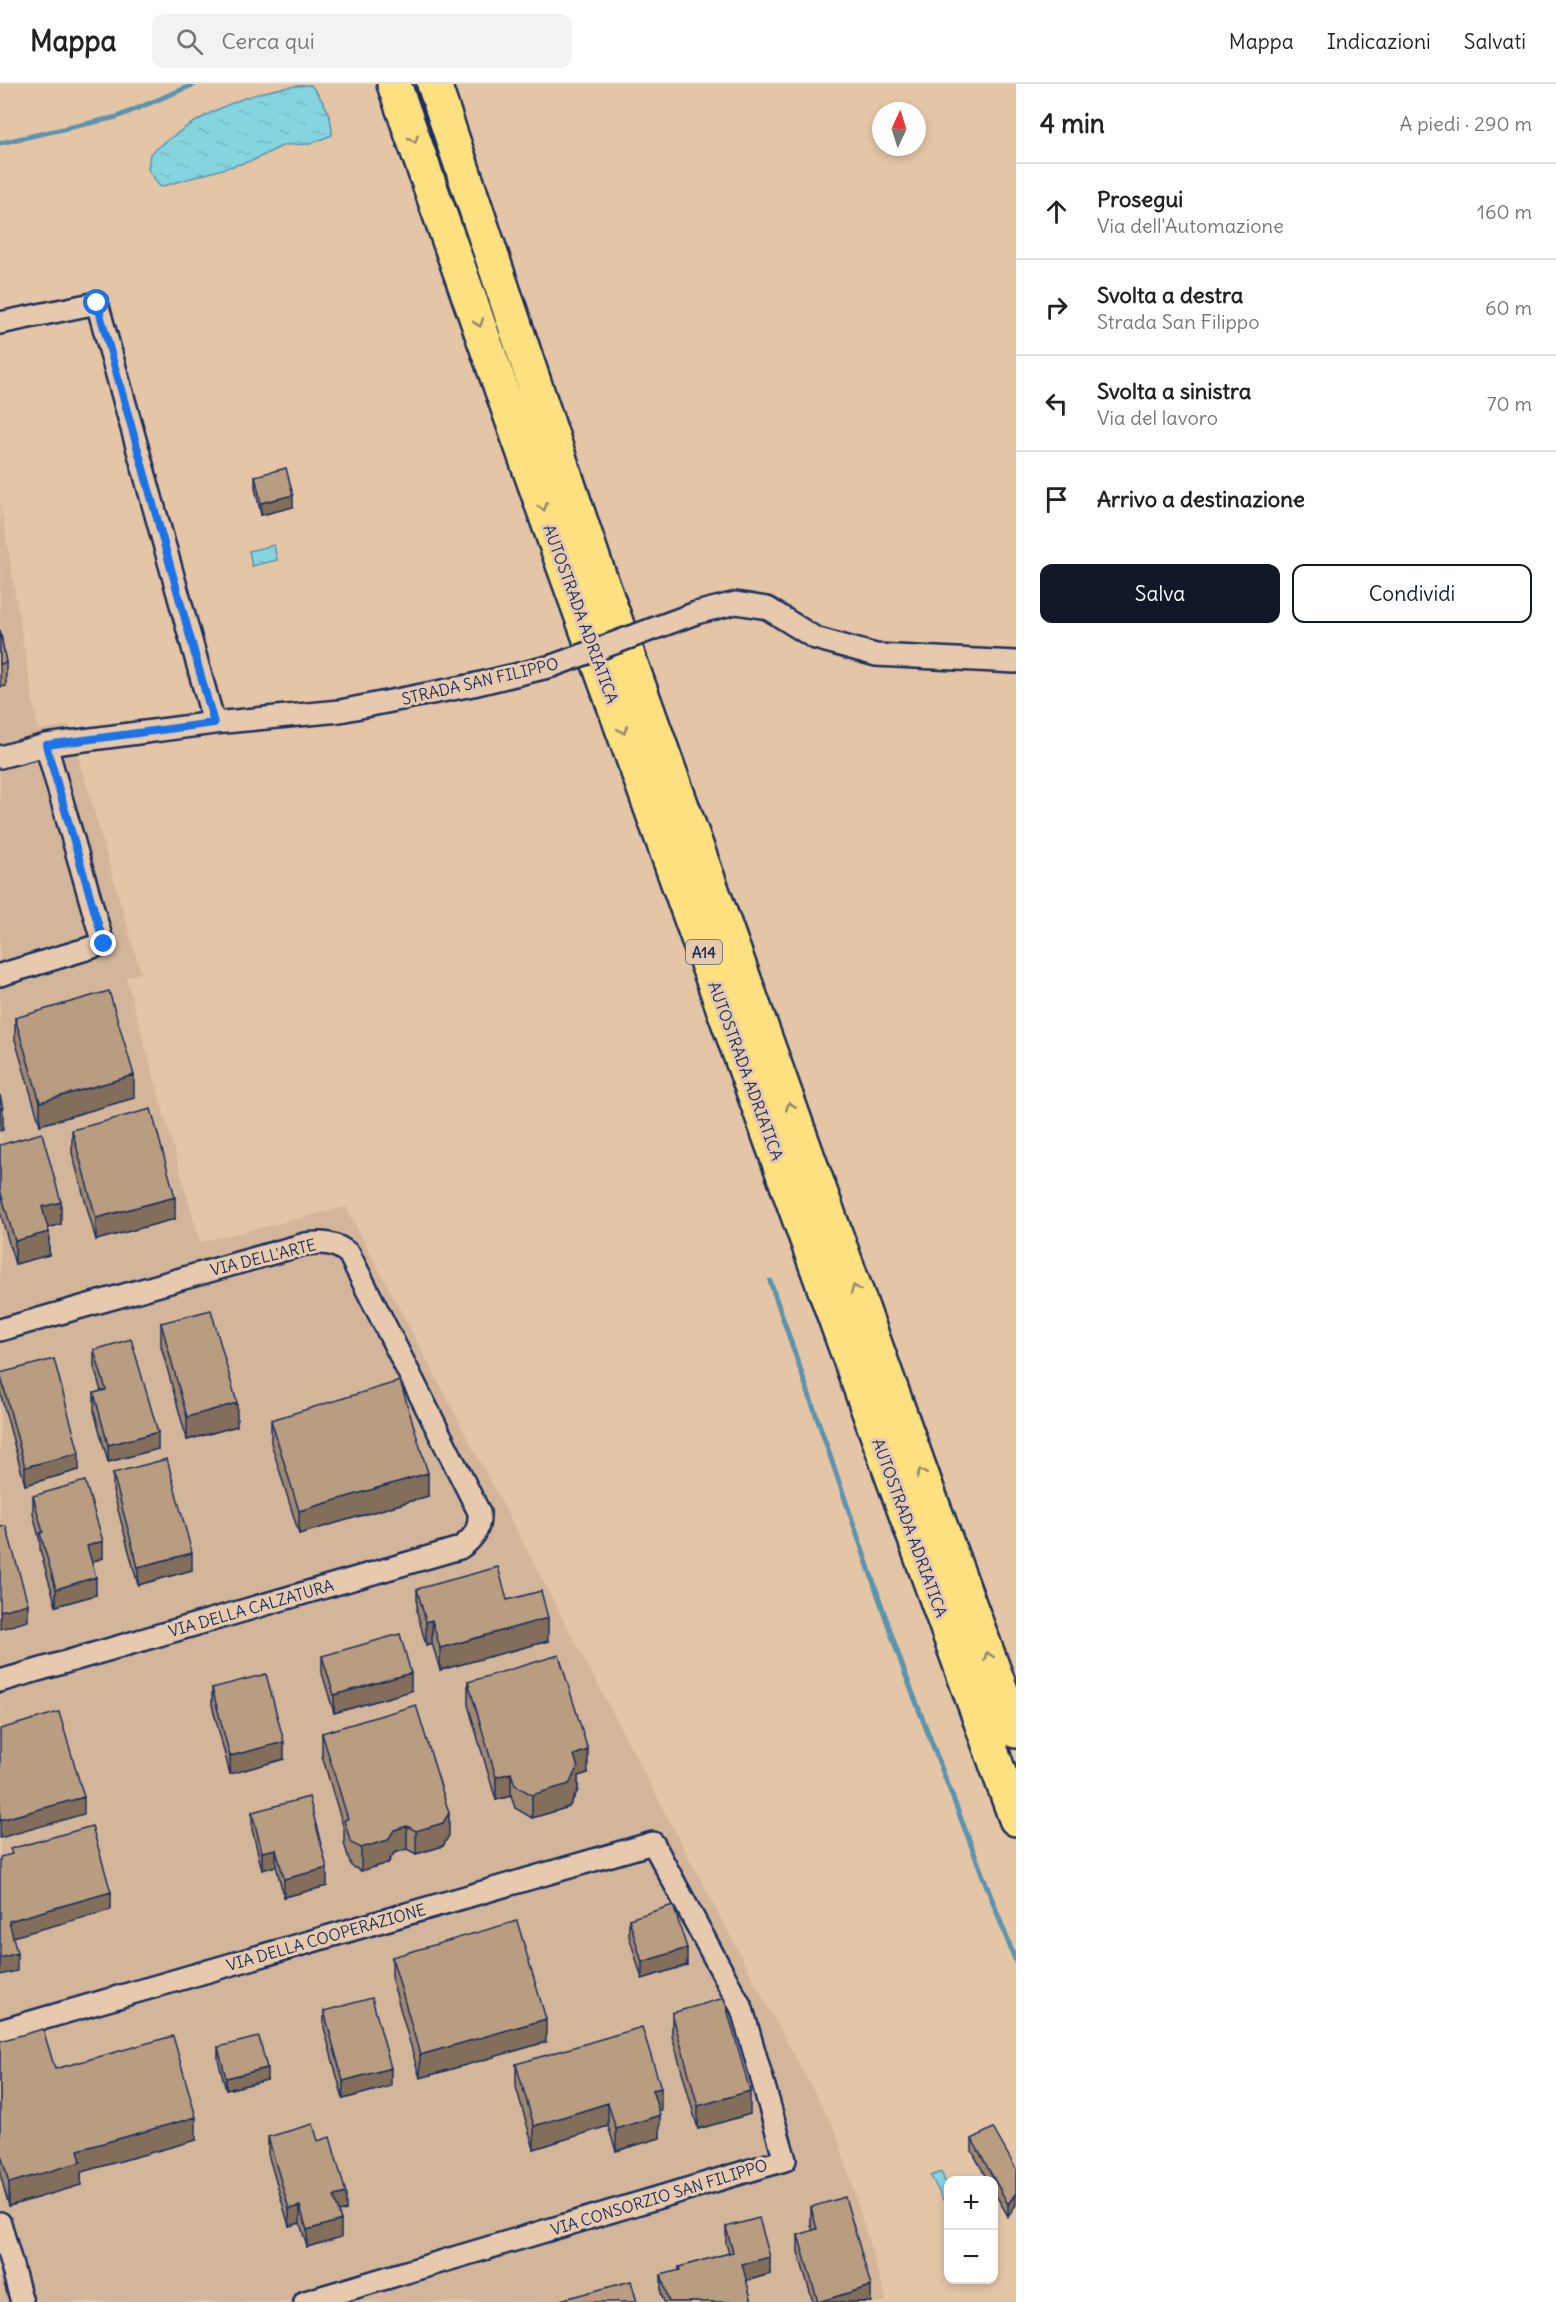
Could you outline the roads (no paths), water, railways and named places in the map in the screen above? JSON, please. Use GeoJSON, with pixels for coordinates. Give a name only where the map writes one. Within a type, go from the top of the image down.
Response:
{"type":"FeatureCollection","features":[{"type":"Feature","properties":{"kind":"highway","name":"AUTOSTRADA ADRIATICA"},"geometry":{"type":"LineString","coordinates":[[394,84],[565,570],[1016,1819]]}},
{"type":"Feature","properties":{"kind":"highway","name":"AUTOSTRADA ADRIATICA"},"geometry":{"type":"LineString","coordinates":[[434,84],[594,561],[1016,1731]]}},
{"type":"Feature","properties":{"kind":"street"},"geometry":{"type":"LineString","coordinates":[[0,323],[97,303],[214,723]]}},
{"type":"Feature","properties":{"kind":"street","name":"STRADA SAN FILIPPO"},"geometry":{"type":"LineString","coordinates":[[0,757],[46,745],[214,723],[340,711],[473,685],[552,666],[696,614],[736,603],[767,608],[815,638],[876,655],[1016,662]]}},
{"type":"Feature","properties":{"kind":"street"},"geometry":{"type":"LineString","coordinates":[[0,975],[104,944],[46,745]]}},
{"type":"Feature","properties":{"kind":"street","name":"VIA DELL'ARTE"},"geometry":{"type":"LineString","coordinates":[[0,1330],[304,1244],[322,1242],[339,1246],[349,1254],[478,1512]]}},
{"type":"Feature","properties":{"kind":"street","name":"VIA DELLA CALZATURA"},"geometry":{"type":"LineString","coordinates":[[0,1681],[460,1548],[476,1533],[479,1522],[478,1512]]}},
{"type":"Feature","properties":{"kind":"street","name":"VIA DELLA COOPERAZIONE"},"geometry":{"type":"LineString","coordinates":[[0,2031],[652,1843]]}},
{"type":"Feature","properties":{"kind":"street","name":"VIA CONSORZIO SAN FILIPPO"},"geometry":{"type":"LineString","coordinates":[[305,2302],[785,2160],[742,2009],[652,1843]]}},
{"type":"Feature","properties":{"kind":"street"},"geometry":{"type":"LineString","coordinates":[[0,2223],[22,2302]]}},
{"type":"Feature","properties":{"kind":"water"},"geometry":{"type":"Polygon","coordinates":[[[311,85],[326,108],[331,121],[332,135],[310,144],[284,145],[254,160],[160,187],[148,169],[150,154],[167,140],[205,116],[267,91],[311,85]]]}},
{"type":"Feature","properties":{"kind":"water"},"geometry":{"type":"Polygon","coordinates":[[[274,545],[277,560],[252,566],[249,551],[274,545]]]}},
{"type":"Feature","properties":{"kind":"water"},"geometry":{"type":"Polygon","coordinates":[[[941,2172],[944,2179],[943,2200],[931,2176],[941,2172]]]}},
{"type":"Feature","properties":{"kind":"waterway"},"geometry":{"type":"LineString","coordinates":[[0,143],[117,117],[195,84]]}},
{"type":"Feature","properties":{"kind":"waterway"},"geometry":{"type":"LineString","coordinates":[[770,1281],[903,1668],[1016,1962]]}}]}
